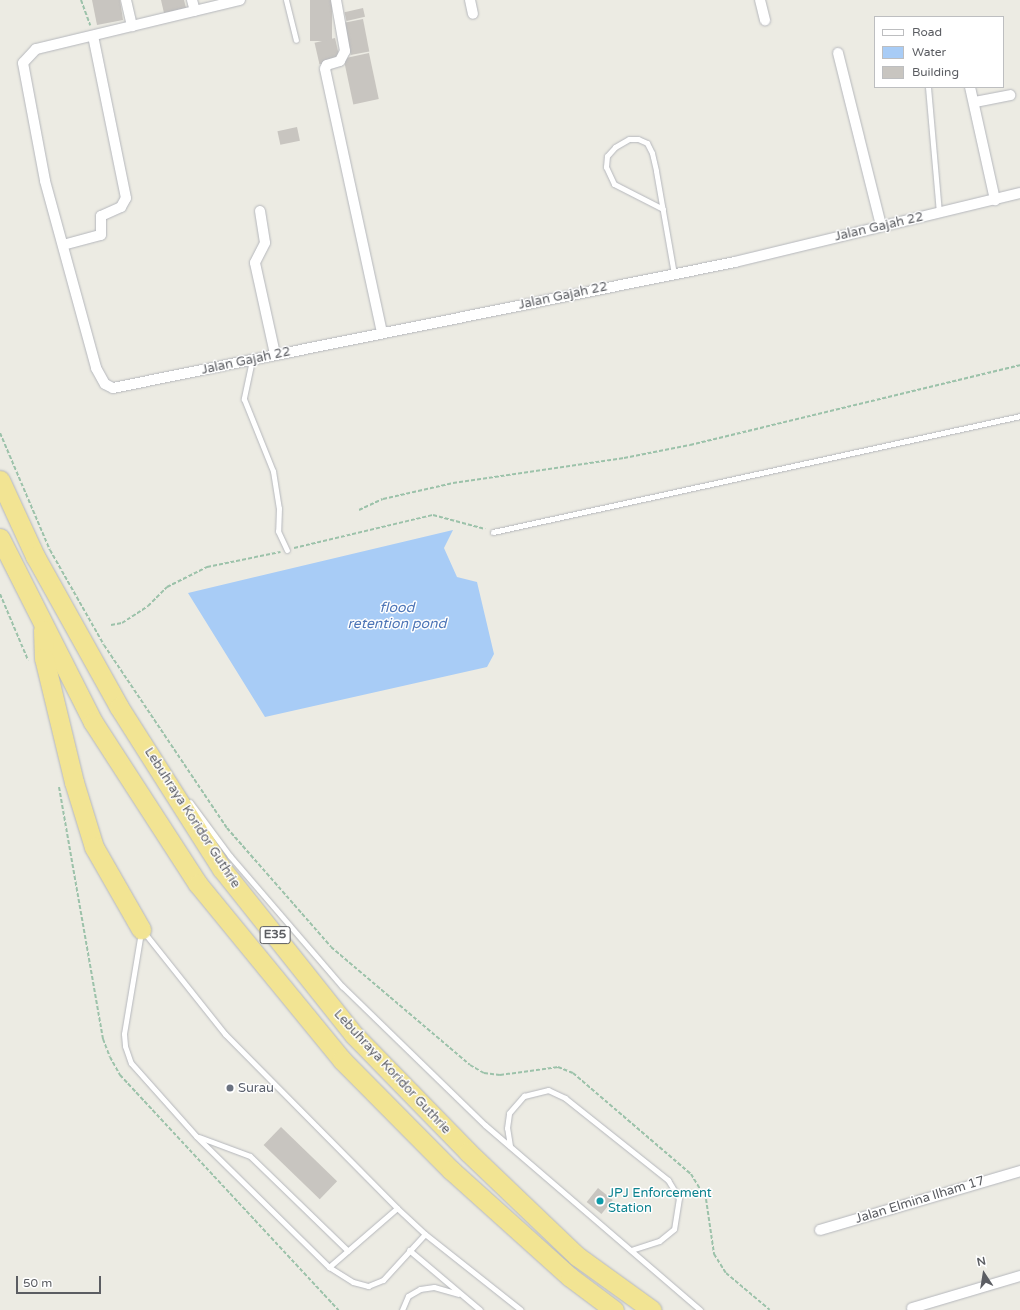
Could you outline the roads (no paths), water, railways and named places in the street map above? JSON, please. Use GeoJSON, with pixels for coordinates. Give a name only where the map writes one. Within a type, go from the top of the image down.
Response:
{"type":"FeatureCollection","features":[{"type":"Feature","properties":{"kind":"highway","name":"Lebuhraya Koridor Guthrie"},"geometry":{"type":"LineString","coordinates":[[0,480],[34,556],[119,706],[222,869],[354,1035],[468,1152],[577,1256],[652,1310]]}},
{"type":"Feature","properties":{"kind":"highway","name":"Lebuhraya Koridor Guthrie"},"geometry":{"type":"LineString","coordinates":[[0,538],[44,628],[93,722],[198,884],[342,1060],[451,1170],[570,1277],[614,1310]]}},
{"type":"Feature","properties":{"kind":"highway"},"geometry":{"type":"LineString","coordinates":[[44,628],[44,658],[74,782],[94,847],[141,929]]}},
{"type":"Feature","properties":{"kind":"street"},"geometry":{"type":"LineString","coordinates":[[126,0],[132,26]]}},
{"type":"Feature","properties":{"kind":"street"},"geometry":{"type":"LineString","coordinates":[[192,0],[195,11]]}},
{"type":"Feature","properties":{"kind":"street"},"geometry":{"type":"LineString","coordinates":[[93,36],[126,198],[121,207],[101,216],[101,235],[63,245],[45,181],[23,63],[36,49],[240,0]]}},
{"type":"Feature","properties":{"kind":"street"},"geometry":{"type":"LineString","coordinates":[[336,0],[345,51],[340,61],[327,65],[325,70],[382,333]]}},
{"type":"Feature","properties":{"kind":"street"},"geometry":{"type":"LineString","coordinates":[[470,0],[473,14]]}},
{"type":"Feature","properties":{"kind":"street"},"geometry":{"type":"LineString","coordinates":[[760,0],[765,20]]}},
{"type":"Feature","properties":{"kind":"street"},"geometry":{"type":"LineString","coordinates":[[838,53],[881,226]]}},
{"type":"Feature","properties":{"kind":"street"},"geometry":{"type":"LineString","coordinates":[[970,88],[976,102],[995,200]]}},
{"type":"Feature","properties":{"kind":"street"},"geometry":{"type":"LineString","coordinates":[[976,102],[1010,95]]}},
{"type":"Feature","properties":{"kind":"street","name":"Jalan Gajah 22"},"geometry":{"type":"LineString","coordinates":[[63,245],[96,368],[104,384],[122,387],[275,354],[735,262],[1020,194]]}},
{"type":"Feature","properties":{"kind":"street"},"geometry":{"type":"LineString","coordinates":[[260,211],[265,243],[255,263],[275,354]]}},
{"type":"Feature","properties":{"kind":"street","name":"Jalan Elmina Ilham 17"},"geometry":{"type":"LineString","coordinates":[[820,1230],[1020,1171]]}},
{"type":"Feature","properties":{"kind":"street"},"geometry":{"type":"LineString","coordinates":[[912,1308],[1020,1276]]}},
{"type":"Feature","properties":{"kind":"lane"},"geometry":{"type":"LineString","coordinates":[[286,0],[296,40]]}},
{"type":"Feature","properties":{"kind":"lane"},"geometry":{"type":"LineString","coordinates":[[928,88],[939,213]]}},
{"type":"Feature","properties":{"kind":"lane"},"geometry":{"type":"LineString","coordinates":[[663,209],[614,184],[606,167],[607,156],[615,147],[629,139],[647,143],[656,171],[663,209],[674,274]]}},
{"type":"Feature","properties":{"kind":"lane"},"geometry":{"type":"LineString","coordinates":[[252,359],[244,399],[254,431],[273,471],[279,508],[278,531],[288,550]]}},
{"type":"Feature","properties":{"kind":"lane"},"geometry":{"type":"LineString","coordinates":[[493,532],[1020,416]]}},
{"type":"Feature","properties":{"kind":"lane"},"geometry":{"type":"LineString","coordinates":[[119,706],[175,781]]}},
{"type":"Feature","properties":{"kind":"lane"},"geometry":{"type":"LineString","coordinates":[[184,794],[230,856],[342,986],[485,1125],[700,1310]]}},
{"type":"Feature","properties":{"kind":"lane"},"geometry":{"type":"LineString","coordinates":[[141,929],[124,1034],[125,1046],[132,1063],[196,1136],[329,1267],[353,1282],[368,1286],[383,1280],[408,1250],[424,1234]]}},
{"type":"Feature","properties":{"kind":"lane"},"geometry":{"type":"LineString","coordinates":[[141,929],[225,1034],[397,1208],[424,1234],[521,1310]]}},
{"type":"Feature","properties":{"kind":"lane"},"geometry":{"type":"LineString","coordinates":[[510,1146],[507,1124],[509,1113],[524,1096],[548,1090],[565,1098],[668,1180],[679,1198],[674,1229],[659,1241],[632,1250]]}},
{"type":"Feature","properties":{"kind":"lane"},"geometry":{"type":"LineString","coordinates":[[196,1136],[250,1156],[348,1251]]}},
{"type":"Feature","properties":{"kind":"lane"},"geometry":{"type":"LineString","coordinates":[[329,1267],[397,1208]]}},
{"type":"Feature","properties":{"kind":"lane"},"geometry":{"type":"LineString","coordinates":[[408,1250],[480,1310]]}},
{"type":"Feature","properties":{"kind":"lane"},"geometry":{"type":"LineString","coordinates":[[402,1310],[408,1296],[420,1289],[434,1287],[461,1295]]}},
{"type":"Feature","properties":{"kind":"water","name":"flood retention pond"},"geometry":{"type":"Polygon","coordinates":[[[453,530],[444,548],[457,577],[477,582],[494,654],[487,667],[265,717],[188,593],[453,530]]]}},
{"type":"Feature","properties":{"kind":"place","name":"Surau"},"geometry":{"type":"Point","coordinates":[230,1088]}},
{"type":"Feature","properties":{"kind":"place","name":"JPJ Enforcement Station"},"geometry":{"type":"Point","coordinates":[600,1201]}}]}
